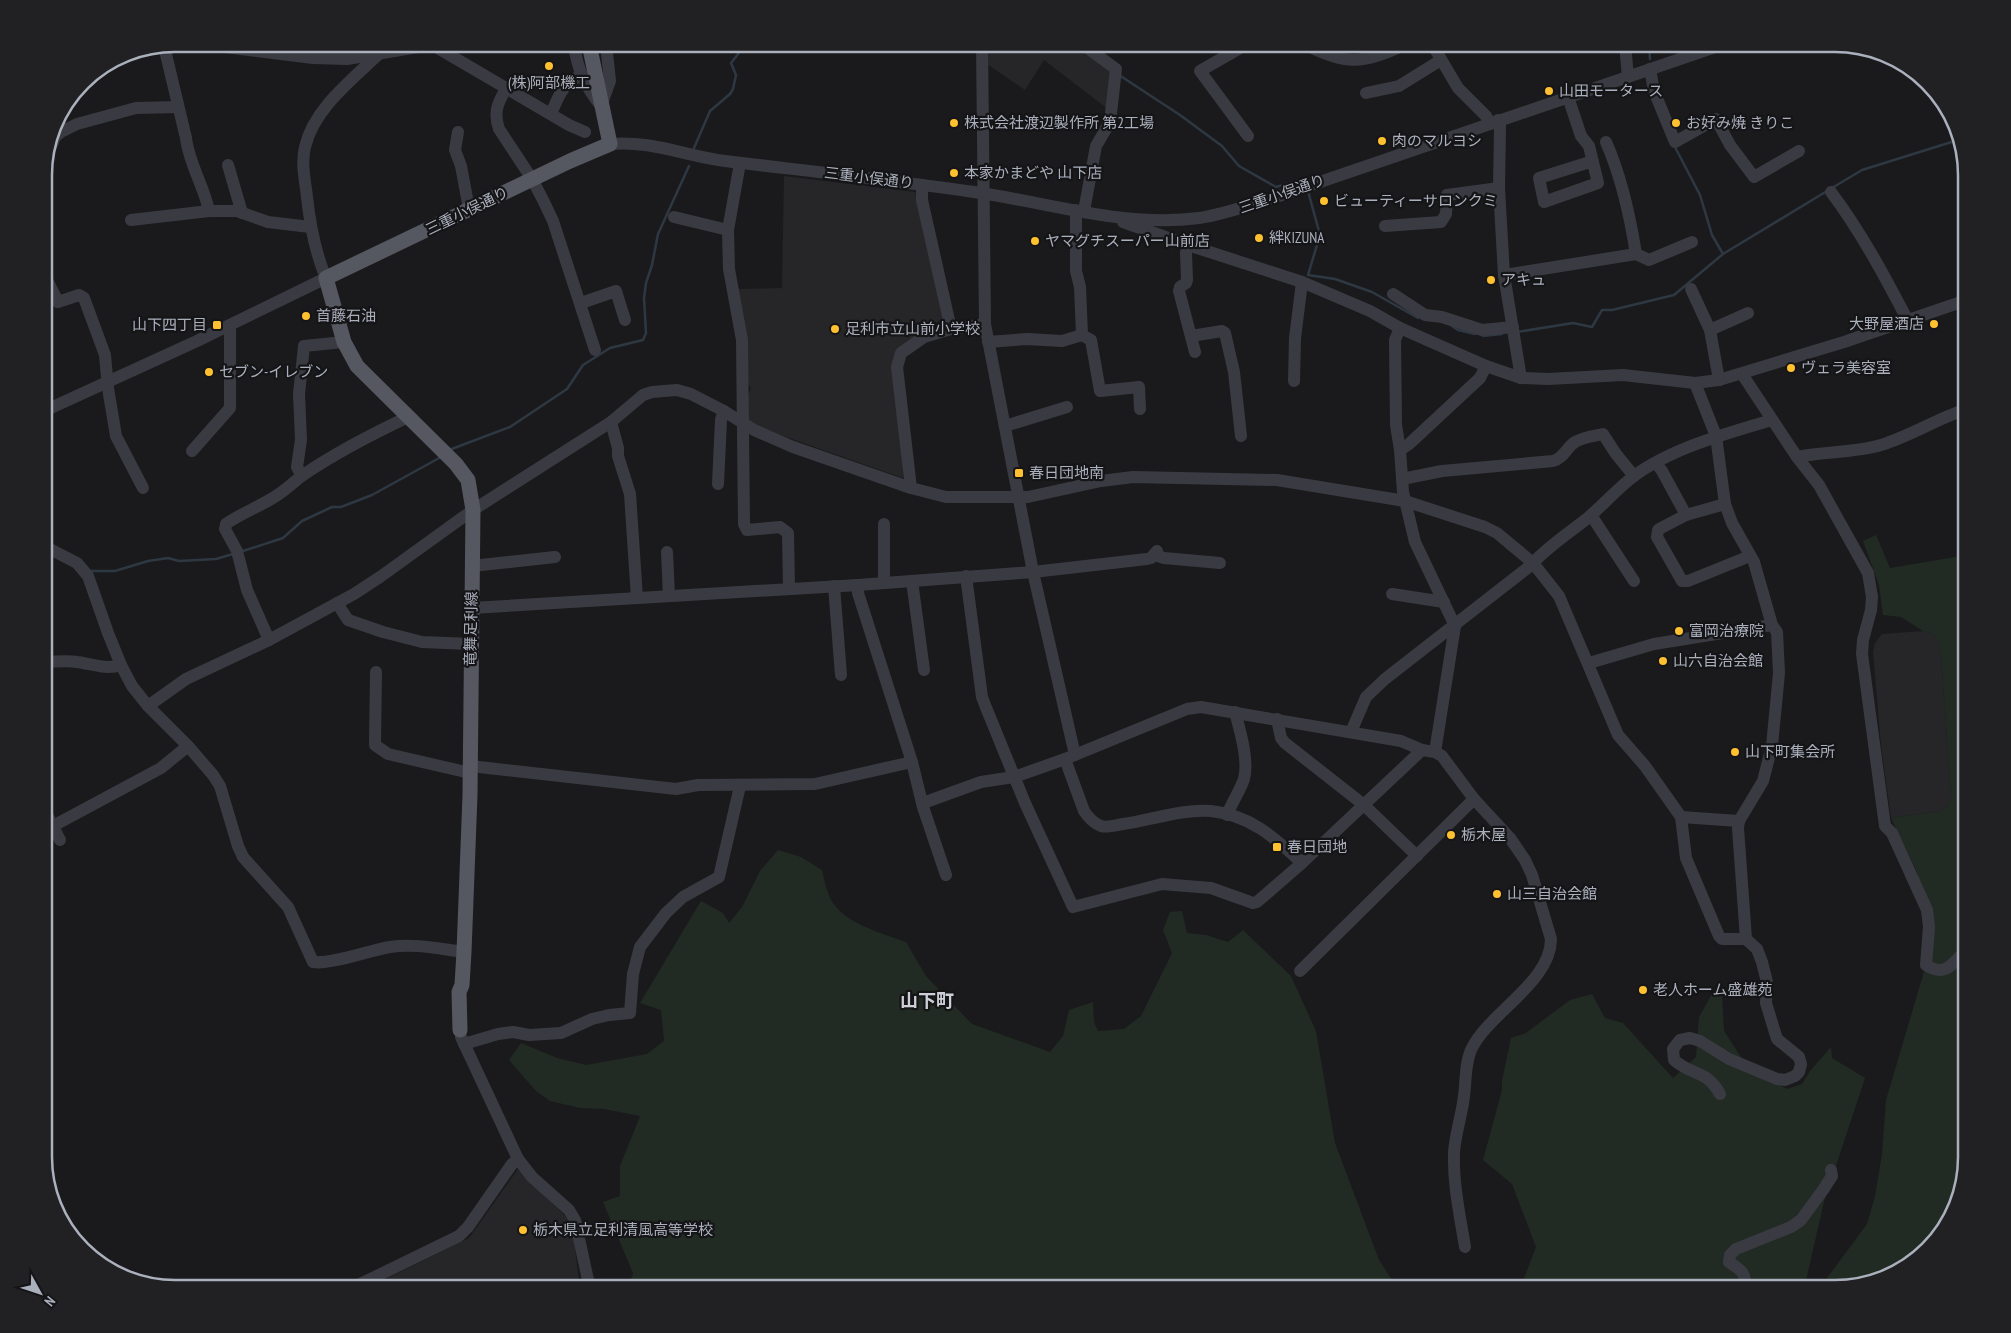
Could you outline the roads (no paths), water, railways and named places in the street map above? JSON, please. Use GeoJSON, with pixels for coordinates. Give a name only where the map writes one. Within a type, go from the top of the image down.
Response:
{"type":"FeatureCollection","features":[{"type":"Feature","properties":{"kind":"main road"},"geometry":{"type":"LineString","coordinates":[[591,53],[610,144]]}},
{"type":"Feature","properties":{"kind":"main road","name":"三重小俣通り"},"geometry":{"type":"LineString","coordinates":[[326,278],[532,179],[610,144]]}},
{"type":"Feature","properties":{"kind":"main road","name":"竜舞足利線"},"geometry":{"type":"LineString","coordinates":[[326,278],[344,342],[356,366],[450,457],[463,472],[470,486],[473,510],[470,769],[464,952],[462,985],[459,992],[462,1037]]}},
{"type":"Feature","properties":{"kind":"street"},"geometry":{"type":"LineString","coordinates":[[1082,335],[1080,287],[1076,271],[1080,210],[1096,146],[1110,122],[1116,69],[1093,52]]}},
{"type":"Feature","properties":{"kind":"street"},"geometry":{"type":"LineString","coordinates":[[1232,52],[1200,70],[1248,136]]}},
{"type":"Feature","properties":{"kind":"street"},"geometry":{"type":"LineString","coordinates":[[1321,52],[1331,57],[1350,60],[1380,56],[1388,52]]}},
{"type":"Feature","properties":{"kind":"street"},"geometry":{"type":"LineString","coordinates":[[1437,52],[1458,88],[1494,122],[1500,135],[1499,188],[1504,275],[1521,378]]}},
{"type":"Feature","properties":{"kind":"street"},"geometry":{"type":"LineString","coordinates":[[1626,52],[1628,77]]}},
{"type":"Feature","properties":{"kind":"street","name":"三重小俣通り"},"geometry":{"type":"LineString","coordinates":[[610,144],[634,143],[654,145],[712,159],[985,193],[1116,217],[1180,219],[1224,214],[1700,52]]}},
{"type":"Feature","properties":{"kind":"street"},"geometry":{"type":"LineString","coordinates":[[167,53],[187,150],[206,195],[210,211]]}},
{"type":"Feature","properties":{"kind":"street"},"geometry":{"type":"LineString","coordinates":[[272,53],[312,58],[347,59],[377,53]]}},
{"type":"Feature","properties":{"kind":"street"},"geometry":{"type":"LineString","coordinates":[[326,278],[318,258],[310,227],[303,166],[305,146],[311,131],[324,110],[347,83],[380,53]]}},
{"type":"Feature","properties":{"kind":"street"},"geometry":{"type":"LineString","coordinates":[[449,53],[585,132]]}},
{"type":"Feature","properties":{"kind":"street"},"geometry":{"type":"LineString","coordinates":[[576,53],[581,75],[587,87],[602,106]]}},
{"type":"Feature","properties":{"kind":"street"},"geometry":{"type":"LineString","coordinates":[[602,106],[610,81],[607,53]]}},
{"type":"Feature","properties":{"kind":"street"},"geometry":{"type":"LineString","coordinates":[[982,53],[985,324],[1070,757],[1084,810],[1088,818],[1101,826],[1126,824],[1195,811],[1211,811],[1243,819],[1268,832],[1302,863]]}},
{"type":"Feature","properties":{"kind":"street"},"geometry":{"type":"LineString","coordinates":[[1366,93],[1399,86],[1441,60]]}},
{"type":"Feature","properties":{"kind":"street"},"geometry":{"type":"LineString","coordinates":[[1650,69],[1654,91],[1675,142],[1716,118],[1730,145],[1754,177],[1798,151]]}},
{"type":"Feature","properties":{"kind":"street"},"geometry":{"type":"LineString","coordinates":[[552,114],[562,89],[569,81],[581,75]]}},
{"type":"Feature","properties":{"kind":"street"},"geometry":{"type":"LineString","coordinates":[[507,87],[496,109],[496,120],[499,129],[532,179],[553,222],[595,350]]}},
{"type":"Feature","properties":{"kind":"street"},"geometry":{"type":"LineString","coordinates":[[1568,97],[1581,136],[1589,146],[1593,161],[1598,183],[1544,202],[1539,178],[1593,161]]}},
{"type":"Feature","properties":{"kind":"street"},"geometry":{"type":"LineString","coordinates":[[61,132],[77,124],[136,108],[178,107]]}},
{"type":"Feature","properties":{"kind":"street"},"geometry":{"type":"LineString","coordinates":[[458,132],[455,150],[461,166],[470,209]]}},
{"type":"Feature","properties":{"kind":"street"},"geometry":{"type":"LineString","coordinates":[[1606,142],[1613,157],[1630,213],[1636,254]]}},
{"type":"Feature","properties":{"kind":"street"},"geometry":{"type":"LineString","coordinates":[[740,163],[728,230],[729,269],[742,340],[744,524],[747,530],[780,527],[788,533],[789,588]]}},
{"type":"Feature","properties":{"kind":"street"},"geometry":{"type":"LineString","coordinates":[[228,165],[242,213]]}},
{"type":"Feature","properties":{"kind":"street"},"geometry":{"type":"LineString","coordinates":[[922,185],[922,200],[952,329]]}},
{"type":"Feature","properties":{"kind":"street"},"geometry":{"type":"LineString","coordinates":[[1385,226],[1441,222],[1446,214],[1447,195],[1499,188]]}},
{"type":"Feature","properties":{"kind":"street"},"geometry":{"type":"LineString","coordinates":[[1831,192],[1870,250],[1907,319]]}},
{"type":"Feature","properties":{"kind":"street"},"geometry":{"type":"LineString","coordinates":[[131,220],[210,211],[242,213],[268,222],[310,227]]}},
{"type":"Feature","properties":{"kind":"street"},"geometry":{"type":"LineString","coordinates":[[674,217],[728,230]]}},
{"type":"Feature","properties":{"kind":"street"},"geometry":{"type":"LineString","coordinates":[[1116,217],[1125,223],[1302,282],[1486,366],[1521,378],[1548,379],[1623,375],[1696,383],[1719,380],[1844,342],[1907,319],[1958,304]]}},
{"type":"Feature","properties":{"kind":"street"},"geometry":{"type":"LineString","coordinates":[[1504,275],[1636,254],[1649,260],[1692,242]]}},
{"type":"Feature","properties":{"kind":"street"},"geometry":{"type":"LineString","coordinates":[[1188,245],[1186,253],[1187,280],[1180,287],[1179,291],[1195,352]]}},
{"type":"Feature","properties":{"kind":"street","name":"三重小俣通り"},"geometry":{"type":"LineString","coordinates":[[53,407],[230,325],[326,278]]}},
{"type":"Feature","properties":{"kind":"street"},"geometry":{"type":"LineString","coordinates":[[1294,381],[1298,309],[1302,282]]}},
{"type":"Feature","properties":{"kind":"street"},"geometry":{"type":"LineString","coordinates":[[1691,289],[1710,330],[1719,380]]}},
{"type":"Feature","properties":{"kind":"street"},"geometry":{"type":"LineString","coordinates":[[581,303],[616,291],[625,320]]}},
{"type":"Feature","properties":{"kind":"street"},"geometry":{"type":"LineString","coordinates":[[53,292],[58,302],[80,295],[84,298],[105,355],[116,436],[143,488]]}},
{"type":"Feature","properties":{"kind":"street"},"geometry":{"type":"LineString","coordinates":[[1393,294],[1425,315],[1442,317],[1482,330],[1513,327]]}},
{"type":"Feature","properties":{"kind":"street"},"geometry":{"type":"LineString","coordinates":[[1710,330],[1748,313]]}},
{"type":"Feature","properties":{"kind":"street"},"geometry":{"type":"LineString","coordinates":[[910,488],[897,367],[900,353],[924,338],[952,329],[985,324]]}},
{"type":"Feature","properties":{"kind":"street"},"geometry":{"type":"LineString","coordinates":[[192,452],[230,408],[230,325]]}},
{"type":"Feature","properties":{"kind":"street"},"geometry":{"type":"LineString","coordinates":[[1400,328],[1396,340],[1396,425],[1406,501],[1415,542],[1455,626],[1435,752]]}},
{"type":"Feature","properties":{"kind":"street"},"geometry":{"type":"LineString","coordinates":[[1192,336],[1222,331],[1225,333],[1234,372],[1241,436]]}},
{"type":"Feature","properties":{"kind":"street"},"geometry":{"type":"LineString","coordinates":[[988,342],[1027,339],[1062,341],[1082,335],[1091,340],[1100,390],[1139,387],[1140,409]]}},
{"type":"Feature","properties":{"kind":"street"},"geometry":{"type":"LineString","coordinates":[[302,476],[297,467],[301,440],[299,394],[304,346],[344,342]]}},
{"type":"Feature","properties":{"kind":"street"},"geometry":{"type":"LineString","coordinates":[[1400,450],[1409,444],[1480,378],[1486,366]]}},
{"type":"Feature","properties":{"kind":"street"},"geometry":{"type":"LineString","coordinates":[[1742,374],[1797,457],[1823,492],[1868,573],[1872,597],[1862,654],[1885,826],[1892,833],[1927,910],[1929,927],[1926,965],[1935,971],[1942,971],[1958,958]]}},
{"type":"Feature","properties":{"kind":"street"},"geometry":{"type":"LineString","coordinates":[[1696,383],[1716,436],[1725,504],[1732,523],[1754,562],[1772,626],[1777,632],[1779,673],[1772,746],[1763,781],[1739,821],[1746,939]]}},
{"type":"Feature","properties":{"kind":"street"},"geometry":{"type":"LineString","coordinates":[[148,706],[186,679],[269,640],[380,578],[473,510],[611,422],[643,395],[665,390],[677,390],[691,394],[744,422],[754,430],[794,447],[910,488],[946,497],[1020,498],[1101,481],[1133,477],[1174,477],[1277,480],[1406,501],[1491,530],[1510,543],[1533,563],[1559,596],[1618,735],[1645,766],[1681,817],[1686,858],[1719,936],[1722,939],[1746,939],[1757,949],[1767,982],[1766,1003],[1777,1039],[1799,1057],[1801,1064],[1799,1072],[1795,1076],[1784,1080],[1777,1079],[1729,1059],[1700,1041],[1690,1038],[1680,1040],[1672,1049],[1674,1060],[1704,1075],[1714,1084],[1720,1094]]}},
{"type":"Feature","properties":{"kind":"street"},"geometry":{"type":"LineString","coordinates":[[1005,426],[1067,407]]}},
{"type":"Feature","properties":{"kind":"street"},"geometry":{"type":"LineString","coordinates":[[718,484],[721,420],[724,411]]}},
{"type":"Feature","properties":{"kind":"street"},"geometry":{"type":"LineString","coordinates":[[1797,457],[1867,448],[1883,444],[1922,429],[1958,412]]}},
{"type":"Feature","properties":{"kind":"street"},"geometry":{"type":"LineString","coordinates":[[269,640],[247,590],[237,551],[226,529],[226,524],[238,515],[281,493],[302,476],[366,436],[408,417]]}},
{"type":"Feature","properties":{"kind":"street"},"geometry":{"type":"LineString","coordinates":[[1351,732],[1362,705],[1371,692],[1385,679],[1533,563],[1634,476],[1656,463],[1716,436],[1772,420]]}},
{"type":"Feature","properties":{"kind":"street"},"geometry":{"type":"LineString","coordinates":[[611,422],[618,448],[618,456],[630,494],[637,598]]}},
{"type":"Feature","properties":{"kind":"street"},"geometry":{"type":"LineString","coordinates":[[1402,479],[1442,471],[1553,461],[1560,459],[1576,441],[1603,434],[1634,476]]}},
{"type":"Feature","properties":{"kind":"street"},"geometry":{"type":"LineString","coordinates":[[1656,463],[1686,515]]}},
{"type":"Feature","properties":{"kind":"street"},"geometry":{"type":"LineString","coordinates":[[1725,504],[1686,515],[1661,528],[1657,537],[1682,581],[1688,581],[1750,556]]}},
{"type":"Feature","properties":{"kind":"street"},"geometry":{"type":"LineString","coordinates":[[1591,515],[1634,581]]}},
{"type":"Feature","properties":{"kind":"street"},"geometry":{"type":"LineString","coordinates":[[884,524],[884,583]]}},
{"type":"Feature","properties":{"kind":"street"},"geometry":{"type":"LineString","coordinates":[[53,552],[78,564],[88,576],[121,665],[132,686],[148,706],[214,775],[220,786],[238,846],[244,857],[288,907],[313,962],[328,961],[391,947],[408,946],[464,952]]}},
{"type":"Feature","properties":{"kind":"street"},"geometry":{"type":"LineString","coordinates":[[667,552],[670,596]]}},
{"type":"Feature","properties":{"kind":"street"},"geometry":{"type":"LineString","coordinates":[[472,608],[858,585],[1033,572],[1147,559],[1156,553],[1164,558],[1220,563]]}},
{"type":"Feature","properties":{"kind":"street"},"geometry":{"type":"LineString","coordinates":[[472,566],[555,558]]}},
{"type":"Feature","properties":{"kind":"street"},"geometry":{"type":"LineString","coordinates":[[966,576],[982,697],[1014,777],[1073,907],[1162,884],[1211,888],[1253,903],[1257,902],[1302,863],[1422,750]]}},
{"type":"Feature","properties":{"kind":"street"},"geometry":{"type":"LineString","coordinates":[[912,581],[924,670]]}},
{"type":"Feature","properties":{"kind":"street"},"geometry":{"type":"LineString","coordinates":[[858,585],[858,593],[912,762],[923,807],[946,875]]}},
{"type":"Feature","properties":{"kind":"street"},"geometry":{"type":"LineString","coordinates":[[834,586],[841,675]]}},
{"type":"Feature","properties":{"kind":"street"},"geometry":{"type":"LineString","coordinates":[[1392,594],[1444,602]]}},
{"type":"Feature","properties":{"kind":"street"},"geometry":{"type":"LineString","coordinates":[[337,603],[348,620],[383,632],[422,642],[471,644]]}},
{"type":"Feature","properties":{"kind":"street"},"geometry":{"type":"LineString","coordinates":[[1588,663],[1664,642],[1772,626]]}},
{"type":"Feature","properties":{"kind":"street"},"geometry":{"type":"LineString","coordinates":[[53,662],[76,662],[99,667],[121,665]]}},
{"type":"Feature","properties":{"kind":"street"},"geometry":{"type":"LineString","coordinates":[[376,672],[375,744],[388,754],[470,769],[676,789],[698,785],[815,784],[912,762]]}},
{"type":"Feature","properties":{"kind":"street"},"geometry":{"type":"LineString","coordinates":[[923,803],[980,782],[1014,777],[1070,757],[1187,709],[1201,707],[1401,741],[1422,750],[1435,752],[1446,759],[1474,799],[1510,838],[1525,860],[1532,875],[1551,939],[1551,945],[1532,982],[1479,1038],[1469,1054],[1463,1106],[1454,1151],[1454,1181],[1465,1247]]}},
{"type":"Feature","properties":{"kind":"street"},"geometry":{"type":"LineString","coordinates":[[1227,815],[1244,779],[1245,772],[1243,742],[1235,712]]}},
{"type":"Feature","properties":{"kind":"street"},"geometry":{"type":"LineString","coordinates":[[1277,720],[1281,738],[1285,743],[1364,805],[1417,856]]}},
{"type":"Feature","properties":{"kind":"street"},"geometry":{"type":"LineString","coordinates":[[60,840],[53,826],[150,774],[172,760],[188,746]]}},
{"type":"Feature","properties":{"kind":"street"},"geometry":{"type":"LineString","coordinates":[[588,1280],[575,1220],[569,1210],[532,1177],[518,1159],[462,1037],[513,1032],[529,1035],[561,1033],[592,1020],[610,1015],[630,1013],[633,974],[640,947],[666,913],[683,897],[719,877],[740,786]]}},
{"type":"Feature","properties":{"kind":"street"},"geometry":{"type":"LineString","coordinates":[[1300,971],[1474,799]]}},
{"type":"Feature","properties":{"kind":"street"},"geometry":{"type":"LineString","coordinates":[[1681,817],[1739,821]]}},
{"type":"Feature","properties":{"kind":"street"},"geometry":{"type":"LineString","coordinates":[[369,1280],[459,1236],[468,1227],[512,1164],[518,1159]]}},
{"type":"Feature","properties":{"kind":"street"},"geometry":{"type":"LineString","coordinates":[[1746,1280],[1742,1272],[1729,1262],[1730,1256],[1736,1248],[1791,1227],[1801,1220],[1832,1176],[1831,1170]]}},
{"type":"Feature","properties":{"kind":"waterway"},"geometry":{"type":"LineString","coordinates":[[1650,52],[1650,59]]}},
{"type":"Feature","properties":{"kind":"waterway"},"geometry":{"type":"LineString","coordinates":[[694,148],[710,111],[730,94],[733,89],[736,75],[731,63],[739,53]]}},
{"type":"Feature","properties":{"kind":"waterway"},"geometry":{"type":"LineString","coordinates":[[1119,75],[1180,115],[1222,146],[1239,166],[1276,187],[1303,179],[1305,184]]}},
{"type":"Feature","properties":{"kind":"waterway"},"geometry":{"type":"LineString","coordinates":[[1832,188],[1862,170],[1953,141]]}},
{"type":"Feature","properties":{"kind":"waterway"},"geometry":{"type":"LineString","coordinates":[[1675,147],[1700,195],[1712,235],[1723,254]]}},
{"type":"Feature","properties":{"kind":"waterway"},"geometry":{"type":"LineString","coordinates":[[449,450],[510,427],[567,389],[583,365],[610,348],[643,340],[646,333],[644,298],[646,283],[652,265],[658,234],[689,166]]}},
{"type":"Feature","properties":{"kind":"waterway"},"geometry":{"type":"LineString","coordinates":[[1308,191],[1320,235],[1308,275],[1335,279],[1372,292],[1418,318]]}},
{"type":"Feature","properties":{"kind":"waterway"},"geometry":{"type":"LineString","coordinates":[[1517,332],[1573,323],[1592,327],[1602,310],[1612,310],[1674,295],[1723,254],[1827,191]]}},
{"type":"Feature","properties":{"kind":"waterway"},"geometry":{"type":"LineString","coordinates":[[1452,326],[1458,330],[1475,334]]}},
{"type":"Feature","properties":{"kind":"waterway"},"geometry":{"type":"LineString","coordinates":[[1483,336],[1502,334]]}},
{"type":"Feature","properties":{"kind":"waterway"},"geometry":{"type":"LineString","coordinates":[[240,552],[283,538],[302,521],[332,507],[341,507],[372,495],[441,457]]}},
{"type":"Feature","properties":{"kind":"waterway"},"geometry":{"type":"LineString","coordinates":[[91,571],[115,571],[148,561],[168,558],[179,561],[216,559],[233,554]]}},
{"type":"Feature","properties":{"kind":"place","name":"(株)阿部機工"},"geometry":{"type":"Point","coordinates":[549,66]}},
{"type":"Feature","properties":{"kind":"place","name":"山田モータース"},"geometry":{"type":"Point","coordinates":[1549,91]}},
{"type":"Feature","properties":{"kind":"place","name":"株式会社渡辺製作所 第2工場"},"geometry":{"type":"Point","coordinates":[954,123]}},
{"type":"Feature","properties":{"kind":"place","name":"お好み焼 きりこ"},"geometry":{"type":"Point","coordinates":[1676,123]}},
{"type":"Feature","properties":{"kind":"place","name":"肉のマルヨシ"},"geometry":{"type":"Point","coordinates":[1382,141]}},
{"type":"Feature","properties":{"kind":"place","name":"本家かまどや 山下店"},"geometry":{"type":"Point","coordinates":[954,173]}},
{"type":"Feature","properties":{"kind":"place","name":"ビューティーサロンクミ"},"geometry":{"type":"Point","coordinates":[1324,201]}},
{"type":"Feature","properties":{"kind":"place","name":"絆KIZUNA"},"geometry":{"type":"Point","coordinates":[1259,238]}},
{"type":"Feature","properties":{"kind":"place","name":"ヤマグチスーパー山前店"},"geometry":{"type":"Point","coordinates":[1035,241]}},
{"type":"Feature","properties":{"kind":"place","name":"アキュ"},"geometry":{"type":"Point","coordinates":[1491,280]}},
{"type":"Feature","properties":{"kind":"place","name":"首藤石油"},"geometry":{"type":"Point","coordinates":[306,316]}},
{"type":"Feature","properties":{"kind":"place","name":"大野屋酒店"},"geometry":{"type":"Point","coordinates":[1934,324]}},
{"type":"Feature","properties":{"kind":"place","name":"山下四丁目"},"geometry":{"type":"Point","coordinates":[217,325]}},
{"type":"Feature","properties":{"kind":"place","name":"足利市立山前小学校"},"geometry":{"type":"Point","coordinates":[835,329]}},
{"type":"Feature","properties":{"kind":"place","name":"ヴェラ美容室"},"geometry":{"type":"Point","coordinates":[1791,368]}},
{"type":"Feature","properties":{"kind":"place","name":"セブン-イレブン"},"geometry":{"type":"Point","coordinates":[209,372]}},
{"type":"Feature","properties":{"kind":"place","name":"春日団地南"},"geometry":{"type":"Point","coordinates":[1019,473]}},
{"type":"Feature","properties":{"kind":"place","name":"富岡治療院"},"geometry":{"type":"Point","coordinates":[1679,631]}},
{"type":"Feature","properties":{"kind":"place","name":"山六自治会館"},"geometry":{"type":"Point","coordinates":[1663,661]}},
{"type":"Feature","properties":{"kind":"place","name":"山下町集会所"},"geometry":{"type":"Point","coordinates":[1735,752]}},
{"type":"Feature","properties":{"kind":"place","name":"栃木屋"},"geometry":{"type":"Point","coordinates":[1451,835]}},
{"type":"Feature","properties":{"kind":"place","name":"春日団地"},"geometry":{"type":"Point","coordinates":[1277,847]}},
{"type":"Feature","properties":{"kind":"place","name":"山三自治会館"},"geometry":{"type":"Point","coordinates":[1497,894]}},
{"type":"Feature","properties":{"kind":"place","name":"老人ホーム盛雄苑"},"geometry":{"type":"Point","coordinates":[1643,990]}},
{"type":"Feature","properties":{"kind":"place","name":"栃木県立足利清風高等学校"},"geometry":{"type":"Point","coordinates":[523,1230]}},
{"type":"Feature","properties":{"kind":"district","name":"山下町"},"geometry":{"type":"Point","coordinates":[927,1001]}}]}
